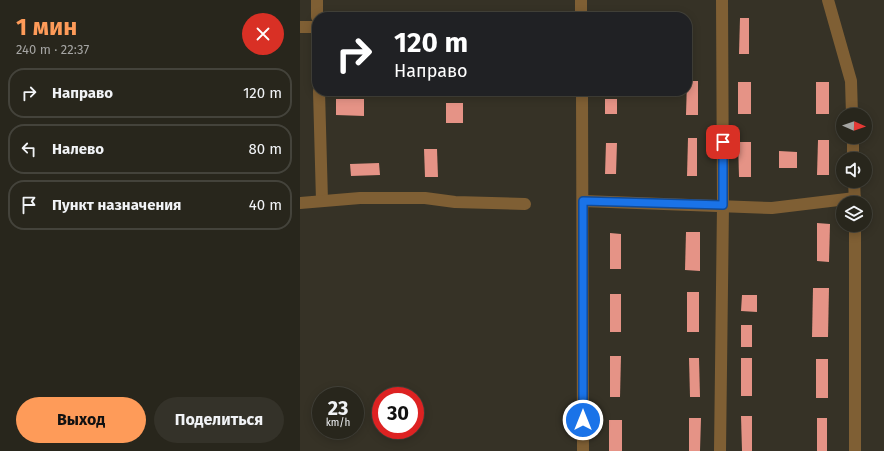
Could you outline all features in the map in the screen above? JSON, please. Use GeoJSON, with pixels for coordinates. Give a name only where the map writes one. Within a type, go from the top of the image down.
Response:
{"type":"FeatureCollection","features":[{"type":"Feature","properties":{"kind":"street"},"geometry":{"type":"LineString","coordinates":[[317,0],[317,12]]}},
{"type":"Feature","properties":{"kind":"street"},"geometry":{"type":"LineString","coordinates":[[581,0],[581,12]]}},
{"type":"Feature","properties":{"kind":"street"},"geometry":{"type":"LineString","coordinates":[[720,451],[723,205],[722,0]]}},
{"type":"Feature","properties":{"kind":"street"},"geometry":{"type":"LineString","coordinates":[[828,0],[851,81],[852,108]]}},
{"type":"Feature","properties":{"kind":"street"},"geometry":{"type":"LineString","coordinates":[[300,27],[312,27]]}},
{"type":"Feature","properties":{"kind":"street"},"geometry":{"type":"LineString","coordinates":[[319,96],[322,201]]}},
{"type":"Feature","properties":{"kind":"street"},"geometry":{"type":"LineString","coordinates":[[582,96],[583,451]]}},
{"type":"Feature","properties":{"kind":"street"},"geometry":{"type":"LineString","coordinates":[[300,203],[360,198],[425,198],[455,202],[525,204]]}},
{"type":"Feature","properties":{"kind":"street"},"geometry":{"type":"LineString","coordinates":[[583,201],[772,208],[836,203]]}},
{"type":"Feature","properties":{"kind":"street"},"geometry":{"type":"LineString","coordinates":[[855,232],[855,451]]}},
{"type":"Feature","properties":{"kind":"building"},"geometry":{"type":"Polygon","coordinates":[[[740,18],[749,18],[749,54],[739,54],[740,18]]]}},
{"type":"Feature","properties":{"kind":"building"},"geometry":{"type":"Polygon","coordinates":[[[692,81],[698,81],[698,115],[686,115],[687,96],[692,96],[692,81]]]}},
{"type":"Feature","properties":{"kind":"building"},"geometry":{"type":"Polygon","coordinates":[[[738,82],[751,82],[751,114],[738,114],[738,82]]]}},
{"type":"Feature","properties":{"kind":"building"},"geometry":{"type":"Polygon","coordinates":[[[816,82],[829,82],[829,114],[816,114],[816,82]]]}},
{"type":"Feature","properties":{"kind":"building"},"geometry":{"type":"Polygon","coordinates":[[[336,99],[364,99],[364,116],[336,115],[336,99]]]}},
{"type":"Feature","properties":{"kind":"building"},"geometry":{"type":"Polygon","coordinates":[[[605,99],[617,99],[617,114],[605,114],[605,99]]]}},
{"type":"Feature","properties":{"kind":"building"},"geometry":{"type":"Polygon","coordinates":[[[446,103],[463,103],[463,123],[446,123],[446,103]]]}},
{"type":"Feature","properties":{"kind":"building"},"geometry":{"type":"Polygon","coordinates":[[[688,138],[697,138],[697,176],[687,176],[688,138]]]}},
{"type":"Feature","properties":{"kind":"building"},"geometry":{"type":"Polygon","coordinates":[[[818,140],[829,140],[829,175],[817,175],[818,140]]]}},
{"type":"Feature","properties":{"kind":"building"},"geometry":{"type":"Polygon","coordinates":[[[738,142],[751,142],[751,177],[739,177],[738,142]]]}},
{"type":"Feature","properties":{"kind":"building"},"geometry":{"type":"Polygon","coordinates":[[[606,143],[617,143],[616,174],[605,174],[606,143]]]}},
{"type":"Feature","properties":{"kind":"building"},"geometry":{"type":"Polygon","coordinates":[[[424,149],[437,149],[438,177],[425,177],[424,149]]]}},
{"type":"Feature","properties":{"kind":"building"},"geometry":{"type":"Polygon","coordinates":[[[779,151],[797,152],[797,168],[779,168],[779,151]]]}},
{"type":"Feature","properties":{"kind":"building"},"geometry":{"type":"Polygon","coordinates":[[[379,163],[380,175],[351,176],[350,164],[379,163]]]}},
{"type":"Feature","properties":{"kind":"building"},"geometry":{"type":"Polygon","coordinates":[[[817,223],[830,224],[829,262],[817,261],[817,223]]]}},
{"type":"Feature","properties":{"kind":"building"},"geometry":{"type":"Polygon","coordinates":[[[686,232],[700,232],[700,271],[685,270],[686,232]]]}},
{"type":"Feature","properties":{"kind":"building"},"geometry":{"type":"Polygon","coordinates":[[[610,233],[621,234],[621,269],[610,269],[610,233]]]}},
{"type":"Feature","properties":{"kind":"building"},"geometry":{"type":"Polygon","coordinates":[[[813,288],[829,288],[828,337],[812,337],[813,288]]]}},
{"type":"Feature","properties":{"kind":"building"},"geometry":{"type":"Polygon","coordinates":[[[687,292],[699,292],[699,332],[687,332],[687,292]]]}},
{"type":"Feature","properties":{"kind":"building"},"geometry":{"type":"Polygon","coordinates":[[[610,294],[621,294],[621,332],[610,332],[610,294]]]}},
{"type":"Feature","properties":{"kind":"building"},"geometry":{"type":"Polygon","coordinates":[[[742,295],[757,295],[757,312],[741,311],[742,295]]]}},
{"type":"Feature","properties":{"kind":"building"},"geometry":{"type":"Polygon","coordinates":[[[741,325],[752,325],[752,347],[741,347],[741,325]]]}},
{"type":"Feature","properties":{"kind":"building"},"geometry":{"type":"Polygon","coordinates":[[[610,356],[621,356],[620,397],[610,397],[610,356]]]}},
{"type":"Feature","properties":{"kind":"building"},"geometry":{"type":"Polygon","coordinates":[[[689,358],[699,358],[700,397],[690,397],[689,358]]]}},
{"type":"Feature","properties":{"kind":"building"},"geometry":{"type":"Polygon","coordinates":[[[741,358],[752,358],[752,396],[741,396],[741,358]]]}},
{"type":"Feature","properties":{"kind":"building"},"geometry":{"type":"Polygon","coordinates":[[[816,359],[828,359],[828,398],[816,398],[816,359]]]}},
{"type":"Feature","properties":{"kind":"building"},"geometry":{"type":"Polygon","coordinates":[[[741,416],[752,416],[752,451],[742,451],[741,416]]]}},
{"type":"Feature","properties":{"kind":"building"},"geometry":{"type":"Polygon","coordinates":[[[689,418],[701,418],[700,451],[689,451],[689,418]]]}},
{"type":"Feature","properties":{"kind":"building"},"geometry":{"type":"Polygon","coordinates":[[[817,418],[827,418],[827,451],[817,451],[817,418]]]}},
{"type":"Feature","properties":{"kind":"building"},"geometry":{"type":"Polygon","coordinates":[[[609,420],[622,420],[622,451],[609,451],[609,420]]]}},
{"type":"Feature","properties":{"kind":"route"},"geometry":{"type":"LineString","coordinates":[[583,420],[583,201],[723,205],[723,142]]}}]}
